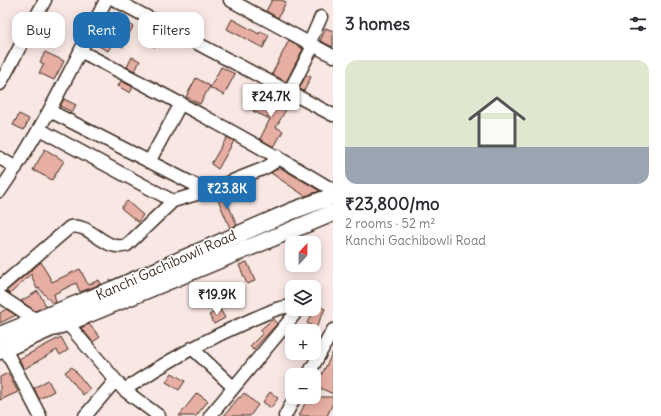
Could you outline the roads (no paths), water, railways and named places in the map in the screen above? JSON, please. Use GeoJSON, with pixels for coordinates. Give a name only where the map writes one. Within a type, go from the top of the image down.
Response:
{"type":"FeatureCollection","features":[{"type":"Feature","properties":{"kind":"main road","name":"Kanchi Gachibowli Road"},"geometry":{"type":"LineString","coordinates":[[2,345],[36,320],[114,289],[278,216],[333,196]]}},
{"type":"Feature","properties":{"kind":"main road","name":"Kanchi Gachibowli Road"},"geometry":{"type":"LineString","coordinates":[[2,345],[66,323],[333,213]]}},
{"type":"Feature","properties":{"kind":"street"},"geometry":{"type":"LineString","coordinates":[[0,84],[45,0]]}},
{"type":"Feature","properties":{"kind":"street"},"geometry":{"type":"LineString","coordinates":[[0,191],[16,168],[50,111],[106,0]]}},
{"type":"Feature","properties":{"kind":"street"},"geometry":{"type":"LineString","coordinates":[[116,0],[333,115]]}},
{"type":"Feature","properties":{"kind":"street"},"geometry":{"type":"LineString","coordinates":[[230,0],[333,56]]}},
{"type":"Feature","properties":{"kind":"street"},"geometry":{"type":"LineString","coordinates":[[289,92],[311,45],[321,17]]}},
{"type":"Feature","properties":{"kind":"street"},"geometry":{"type":"LineString","coordinates":[[80,51],[182,103],[278,156],[333,190]]}},
{"type":"Feature","properties":{"kind":"street"},"geometry":{"type":"LineString","coordinates":[[149,162],[182,103]]}},
{"type":"Feature","properties":{"kind":"street"},"geometry":{"type":"LineString","coordinates":[[50,111],[207,191]]}},
{"type":"Feature","properties":{"kind":"street"},"geometry":{"type":"LineString","coordinates":[[39,129],[173,201]]}},
{"type":"Feature","properties":{"kind":"street"},"geometry":{"type":"LineString","coordinates":[[0,287],[70,227],[76,225],[112,246],[120,247],[127,245],[173,201],[207,191],[265,168],[273,163],[278,156]]}},
{"type":"Feature","properties":{"kind":"street"},"geometry":{"type":"LineString","coordinates":[[0,158],[16,168]]}},
{"type":"Feature","properties":{"kind":"street"},"geometry":{"type":"LineString","coordinates":[[0,296],[36,320]]}},
{"type":"Feature","properties":{"kind":"street"},"geometry":{"type":"LineString","coordinates":[[85,416],[120,385],[192,348],[269,312],[285,308]]}},
{"type":"Feature","properties":{"kind":"street"},"geometry":{"type":"LineString","coordinates":[[210,416],[293,316]]}},
{"type":"Feature","properties":{"kind":"street"},"geometry":{"type":"LineString","coordinates":[[66,323],[120,385],[157,416]]}},
{"type":"Feature","properties":{"kind":"street"},"geometry":{"type":"LineString","coordinates":[[312,368],[333,330]]}},
{"type":"Feature","properties":{"kind":"street"},"geometry":{"type":"LineString","coordinates":[[2,345],[40,416]]}},
{"type":"Feature","properties":{"kind":"street"},"geometry":{"type":"LineString","coordinates":[[192,348],[233,387]]}},
{"type":"Feature","properties":{"kind":"street"},"geometry":{"type":"LineString","coordinates":[[285,416],[291,404]]}}]}
